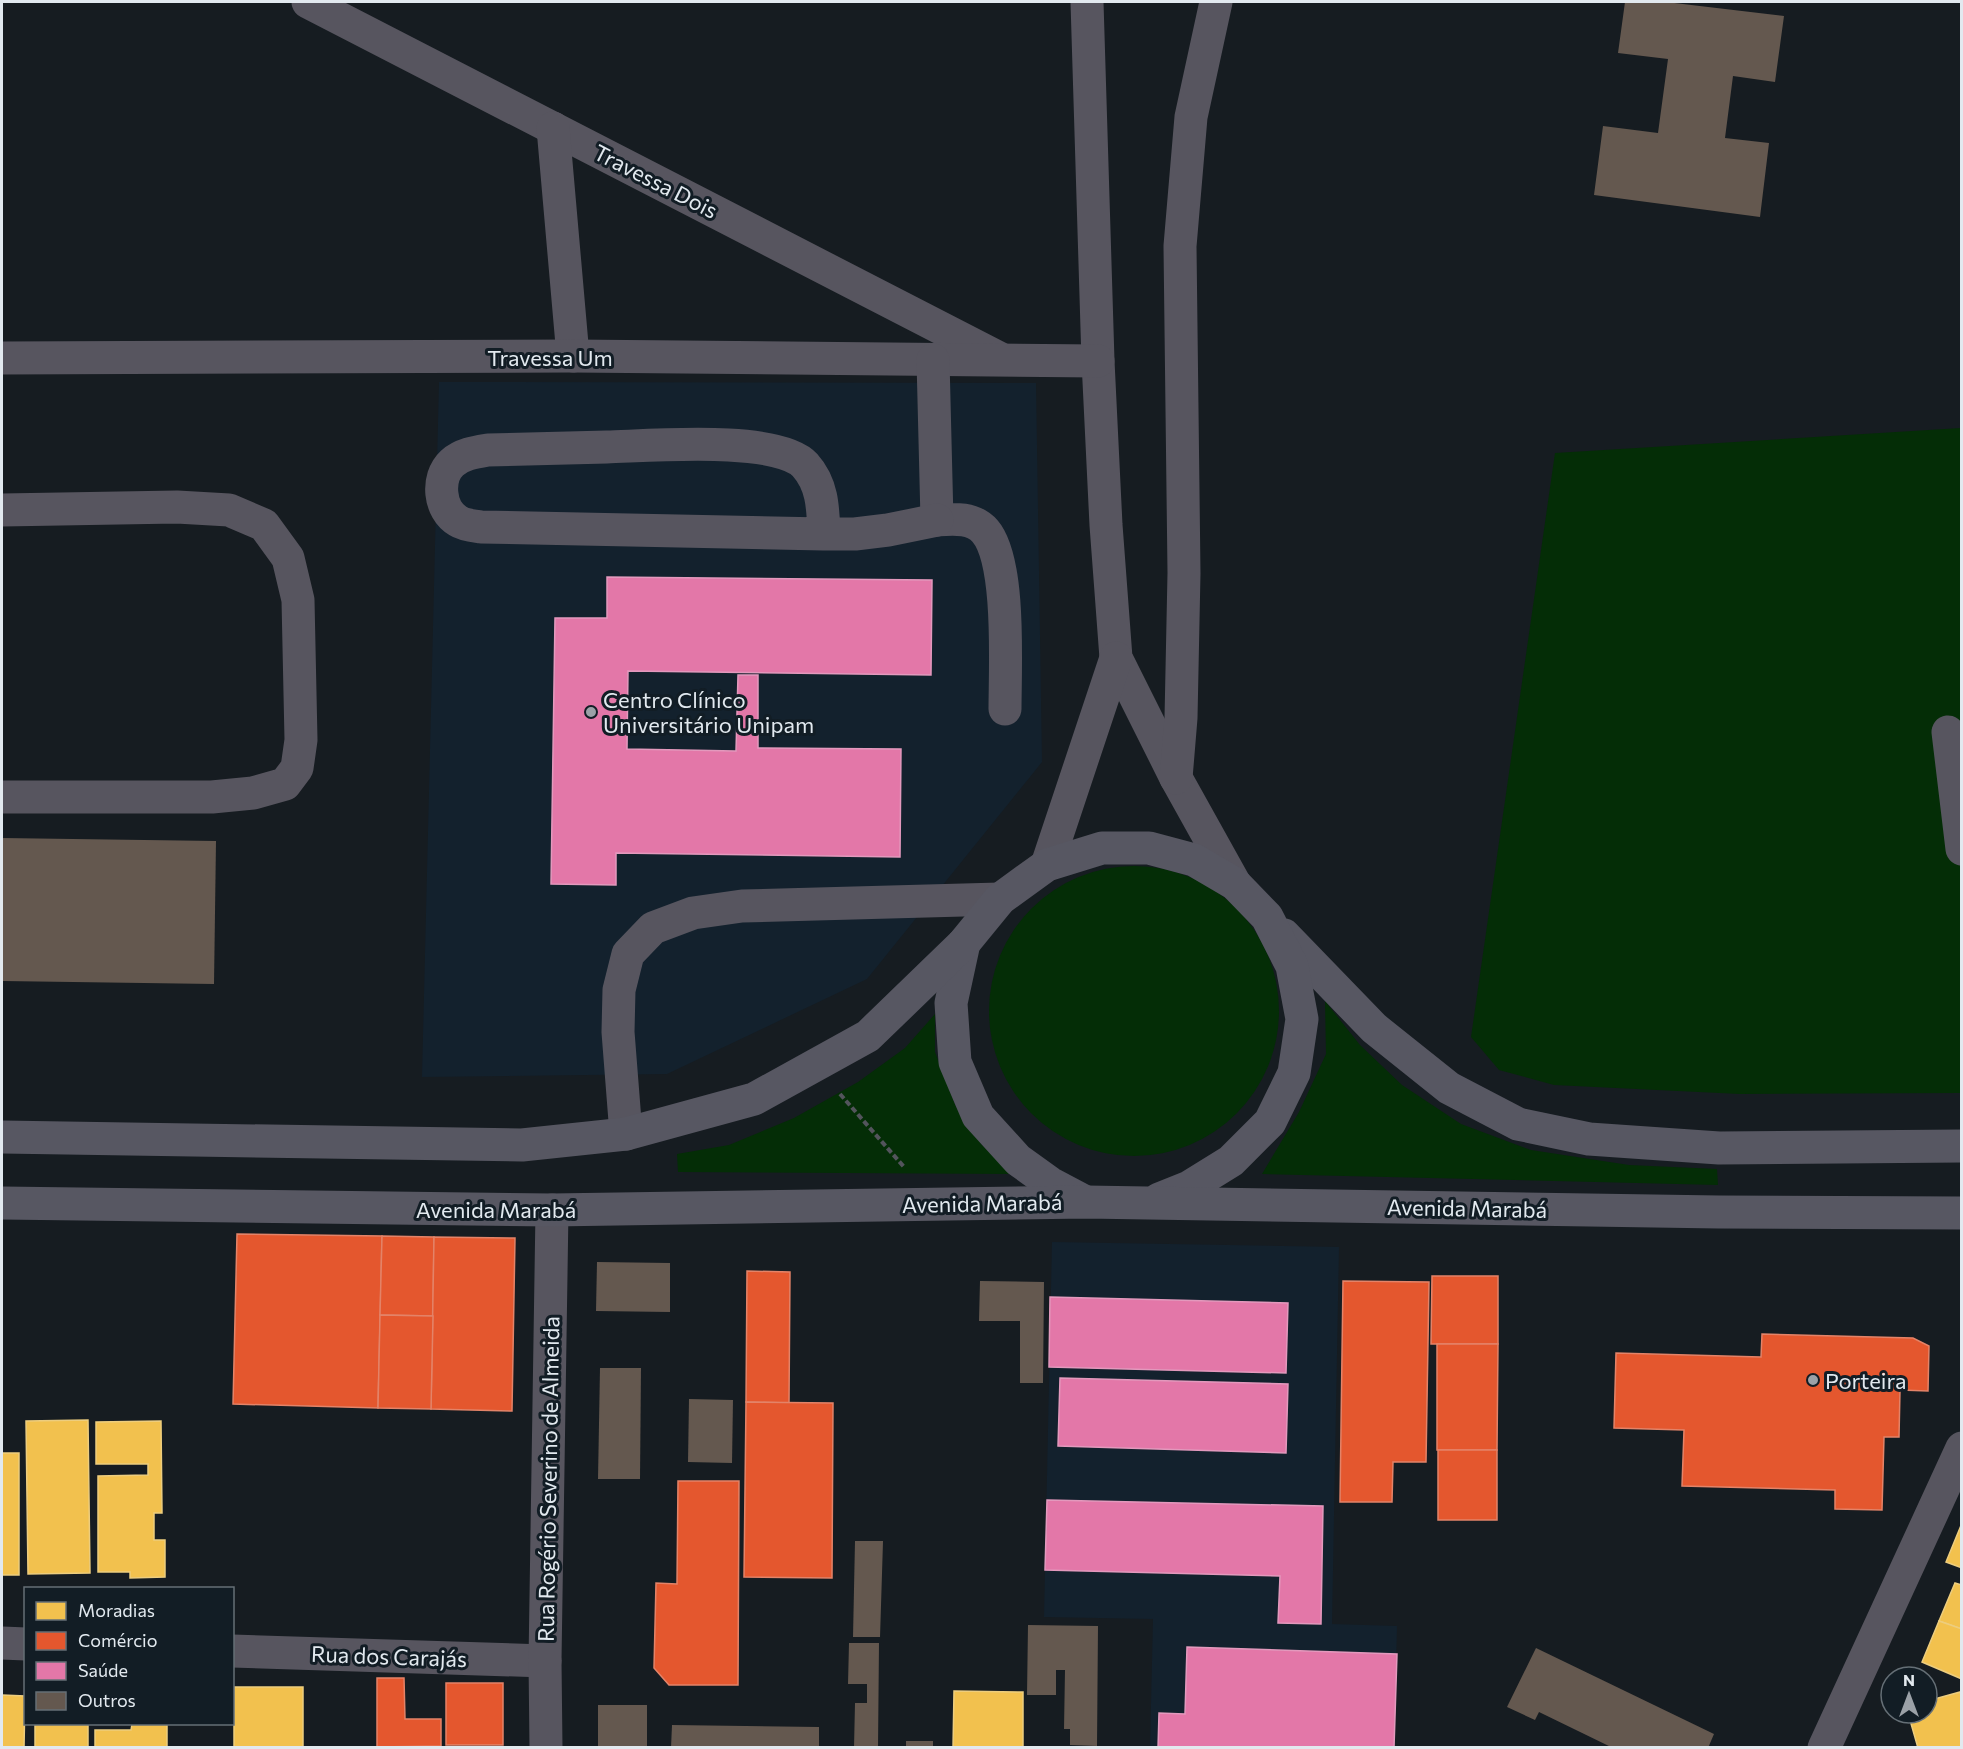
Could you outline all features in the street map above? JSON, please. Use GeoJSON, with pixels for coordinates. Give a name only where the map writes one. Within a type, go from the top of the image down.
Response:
{"type":"FeatureCollection","features":[{"type":"Feature","properties":{"kind":"main road"},"geometry":{"type":"LineString","coordinates":[[2,1137],[522,1145],[626,1134],[753,1100],[868,1036],[964,943],[1000,899],[1047,865],[1101,848],[1149,848],[1194,860],[1234,884],[1374,1028],[1449,1088],[1518,1124],[1589,1139],[1719,1148],[1962,1146]]}},
{"type":"Feature","properties":{"kind":"main road"},"geometry":{"type":"LineString","coordinates":[[1149,1203],[1189,1187],[1232,1161],[1270,1122],[1294,1073],[1302,1019],[1292,966],[1267,917]]}},
{"type":"Feature","properties":{"kind":"main road"},"geometry":{"type":"LineString","coordinates":[[964,943],[951,1003],[955,1062],[978,1116],[1018,1160],[1050,1184],[1086,1202]]}},
{"type":"Feature","properties":{"kind":"main road","name":"Avenida Marabá"},"geometry":{"type":"LineString","coordinates":[[2,1203],[552,1210],[1086,1202],[1719,1212],[1962,1213]]}},
{"type":"Feature","properties":{"kind":"street","name":"Travessa Dois"},"geometry":{"type":"LineString","coordinates":[[308,2],[1004,360]]}},
{"type":"Feature","properties":{"kind":"street"},"geometry":{"type":"LineString","coordinates":[[1087,2],[1098,361],[1106,525],[1116,658],[1176,778],[1234,884]]}},
{"type":"Feature","properties":{"kind":"street"},"geometry":{"type":"LineString","coordinates":[[1176,778],[1181,706],[1184,573],[1180,246],[1191,117],[1216,2]]}},
{"type":"Feature","properties":{"kind":"street"},"geometry":{"type":"LineString","coordinates":[[553,128],[573,356]]}},
{"type":"Feature","properties":{"kind":"street","name":"Travessa Um"},"geometry":{"type":"LineString","coordinates":[[2,358],[573,356],[1098,361]]}},
{"type":"Feature","properties":{"kind":"street"},"geometry":{"type":"LineString","coordinates":[[933,360],[937,519]]}},
{"type":"Feature","properties":{"kind":"street"},"geometry":{"type":"LineString","coordinates":[[824,534],[822,498],[815,480],[804,463],[785,453],[756,447],[700,444],[470,453],[452,463],[444,475],[441,493],[446,510],[459,522],[481,527],[824,534],[888,531],[937,519],[972,521],[984,531],[993,546],[1000,566],[1003,593],[1005,709]]}},
{"type":"Feature","properties":{"kind":"street"},"geometry":{"type":"LineString","coordinates":[[2,510],[198,508],[229,510],[264,525],[288,558],[298,600],[301,740],[297,768],[285,784],[253,793],[212,797],[2,797]]}},
{"type":"Feature","properties":{"kind":"street"},"geometry":{"type":"LineString","coordinates":[[1047,865],[1116,658]]}},
{"type":"Feature","properties":{"kind":"street"},"geometry":{"type":"LineString","coordinates":[[1948,732],[1962,849]]}},
{"type":"Feature","properties":{"kind":"street"},"geometry":{"type":"LineString","coordinates":[[626,1134],[618,1032],[619,990],[628,954],[652,928],[693,913],[742,906],[1000,899]]}},
{"type":"Feature","properties":{"kind":"street","name":"Rua Rogério Severino de Almeida"},"geometry":{"type":"LineString","coordinates":[[546,1748],[545,1661],[552,1210]]}},
{"type":"Feature","properties":{"kind":"street"},"geometry":{"type":"LineString","coordinates":[[1824,1748],[1962,1448]]}},
{"type":"Feature","properties":{"kind":"street"},"geometry":{"type":"LineString","coordinates":[[2,1643],[24,1644]]}},
{"type":"Feature","properties":{"kind":"street","name":"Rua dos Carajás"},"geometry":{"type":"LineString","coordinates":[[234,1651],[545,1661]]}},
{"type":"Feature","properties":{"kind":"path"},"geometry":{"type":"LineString","coordinates":[[839,1093],[910,1174]]}},
{"type":"Feature","properties":{"kind":"shaded area"},"geometry":{"type":"Polygon","coordinates":[[[439,382],[1036,383],[1042,762],[867,979],[667,1074],[422,1077],[439,382]]]}},
{"type":"Feature","properties":{"kind":"shaded area"},"geometry":{"type":"Polygon","coordinates":[[[1052,1242],[1339,1247],[1332,1624],[1397,1626],[1394,1747],[1150,1747],[1153,1619],[1044,1617],[1052,1242]]]}},
{"type":"Feature","properties":{"kind":"green space"},"geometry":{"type":"Polygon","coordinates":[[[1961,428],[1961,1093],[1740,1094],[1554,1085],[1499,1070],[1471,1037],[1555,453],[1961,428]]]}},
{"type":"Feature","properties":{"kind":"green space"},"geometry":{"type":"Polygon","coordinates":[[[1134,866],[1162,869],[1190,877],[1215,890],[1237,908],[1255,930],[1268,955],[1276,983],[1279,1011],[1276,1039],[1268,1067],[1255,1092],[1237,1114],[1215,1132],[1190,1145],[1162,1153],[1134,1156],[1106,1153],[1078,1145],[1053,1132],[1031,1114],[1013,1092],[1000,1067],[992,1039],[989,1011],[992,983],[1000,955],[1013,930],[1031,908],[1053,890],[1078,877],[1106,869],[1134,866]]]}},
{"type":"Feature","properties":{"kind":"green space"},"geometry":{"type":"Polygon","coordinates":[[[1325,1001],[1360,1045],[1402,1085],[1461,1124],[1531,1150],[1629,1165],[1717,1169],[1718,1185],[1262,1174],[1299,1112],[1326,1054],[1325,1001]]]}},
{"type":"Feature","properties":{"kind":"green space"},"geometry":{"type":"Polygon","coordinates":[[[935,1014],[935,1052],[956,1107],[981,1144],[1012,1174],[678,1172],[677,1154],[729,1145],[794,1118],[858,1082],[905,1048],[935,1014]]]}},
{"type":"Feature","properties":{"kind":"building: Moradias"},"geometry":{"type":"Polygon","coordinates":[[[88,1420],[90,1573],[28,1574],[26,1421],[88,1420]]]}},
{"type":"Feature","properties":{"kind":"building: Moradias"},"geometry":{"type":"Polygon","coordinates":[[[161,1421],[162,1513],[154,1513],[154,1540],[165,1540],[165,1577],[130,1578],[130,1572],[98,1572],[98,1476],[148,1475],[148,1464],[96,1464],[96,1422],[161,1421]]]}},
{"type":"Feature","properties":{"kind":"building: Moradias"},"geometry":{"type":"Polygon","coordinates":[[[2,1453],[19,1453],[19,1575],[2,1575],[2,1453]]]}},
{"type":"Feature","properties":{"kind":"building: Moradias"},"geometry":{"type":"Polygon","coordinates":[[[1962,1523],[1962,1568],[1946,1562],[1962,1523]]]}},
{"type":"Feature","properties":{"kind":"building: Moradias"},"geometry":{"type":"Polygon","coordinates":[[[1955,1583],[1962,1585],[1962,1629],[1939,1621],[1955,1583]]]}},
{"type":"Feature","properties":{"kind":"building: Moradias"},"geometry":{"type":"Polygon","coordinates":[[[1939,1621],[1962,1629],[1962,1679],[1939,1669],[1939,1665],[1922,1662],[1939,1621]]]}},
{"type":"Feature","properties":{"kind":"building: Moradias"},"geometry":{"type":"Polygon","coordinates":[[[234,1687],[303,1687],[303,1748],[234,1748],[234,1687]]]}},
{"type":"Feature","properties":{"kind":"building: Moradias"},"geometry":{"type":"Polygon","coordinates":[[[954,1691],[1023,1692],[1023,1748],[953,1748],[954,1691]]]}},
{"type":"Feature","properties":{"kind":"building: Moradias"},"geometry":{"type":"Polygon","coordinates":[[[1960,1692],[1962,1748],[1918,1748],[1911,1725],[1939,1725],[1939,1698],[1960,1692]]]}},
{"type":"Feature","properties":{"kind":"building: Moradias"},"geometry":{"type":"Polygon","coordinates":[[[2,1695],[24,1696],[24,1748],[2,1748],[2,1695]]]}},
{"type":"Feature","properties":{"kind":"building: Moradias"},"geometry":{"type":"Polygon","coordinates":[[[35,1725],[88,1725],[88,1748],[35,1748],[35,1725]]]}},
{"type":"Feature","properties":{"kind":"building: Moradias"},"geometry":{"type":"Polygon","coordinates":[[[132,1725],[167,1725],[167,1748],[95,1748],[95,1730],[131,1730],[132,1725]]]}},
{"type":"Feature","properties":{"kind":"building: Comércio"},"geometry":{"type":"Polygon","coordinates":[[[237,1234],[382,1236],[378,1408],[233,1404],[237,1234]]]}},
{"type":"Feature","properties":{"kind":"building: Comércio"},"geometry":{"type":"Polygon","coordinates":[[[382,1236],[434,1237],[433,1316],[380,1315],[382,1236]]]}},
{"type":"Feature","properties":{"kind":"building: Comércio"},"geometry":{"type":"Polygon","coordinates":[[[434,1237],[515,1238],[512,1411],[431,1409],[434,1237]]]}},
{"type":"Feature","properties":{"kind":"building: Comércio"},"geometry":{"type":"Polygon","coordinates":[[[747,1271],[790,1272],[789,1403],[746,1402],[747,1271]]]}},
{"type":"Feature","properties":{"kind":"building: Comércio"},"geometry":{"type":"Polygon","coordinates":[[[1432,1276],[1498,1276],[1498,1344],[1431,1344],[1432,1276]]]}},
{"type":"Feature","properties":{"kind":"building: Comércio"},"geometry":{"type":"Polygon","coordinates":[[[1343,1281],[1429,1282],[1426,1462],[1393,1462],[1392,1502],[1340,1502],[1343,1281]]]}},
{"type":"Feature","properties":{"kind":"building: Comércio"},"geometry":{"type":"Polygon","coordinates":[[[380,1315],[433,1316],[431,1409],[378,1408],[380,1315]]]}},
{"type":"Feature","properties":{"kind":"building: Comércio"},"geometry":{"type":"Polygon","coordinates":[[[1762,1334],[1913,1338],[1929,1346],[1928,1391],[1900,1390],[1899,1437],[1884,1437],[1882,1510],[1835,1509],[1835,1490],[1682,1486],[1684,1430],[1614,1428],[1616,1353],[1761,1357],[1762,1334]]]}},
{"type":"Feature","properties":{"kind":"building: Comércio"},"geometry":{"type":"Polygon","coordinates":[[[1437,1344],[1498,1344],[1497,1450],[1437,1450],[1437,1344]]]}},
{"type":"Feature","properties":{"kind":"building: Comércio"},"geometry":{"type":"Polygon","coordinates":[[[746,1402],[833,1403],[832,1578],[744,1577],[746,1402]]]}},
{"type":"Feature","properties":{"kind":"building: Comércio"},"geometry":{"type":"Polygon","coordinates":[[[1438,1450],[1497,1450],[1497,1520],[1438,1520],[1438,1450]]]}},
{"type":"Feature","properties":{"kind":"building: Comércio"},"geometry":{"type":"Polygon","coordinates":[[[678,1481],[739,1481],[738,1685],[669,1685],[654,1668],[656,1583],[677,1584],[678,1481]]]}},
{"type":"Feature","properties":{"kind":"building: Comércio"},"geometry":{"type":"Polygon","coordinates":[[[377,1678],[404,1678],[405,1719],[441,1719],[441,1746],[377,1747],[377,1678]]]}},
{"type":"Feature","properties":{"kind":"building: Comércio"},"geometry":{"type":"Polygon","coordinates":[[[446,1683],[503,1683],[503,1745],[446,1745],[446,1683]]]}},
{"type":"Feature","properties":{"kind":"building: Saúde","name":"Centro Clínico Universitário Unipam"},"geometry":{"type":"Polygon","coordinates":[[[607,577],[932,580],[931,675],[628,671],[627,749],[736,751],[738,675],[758,675],[758,748],[901,749],[900,857],[616,853],[616,885],[551,884],[555,618],[607,618],[607,577]]]}},
{"type":"Feature","properties":{"kind":"building: Saúde"},"geometry":{"type":"Polygon","coordinates":[[[1050,1297],[1288,1303],[1286,1373],[1049,1367],[1050,1297]]]}},
{"type":"Feature","properties":{"kind":"building: Saúde"},"geometry":{"type":"Polygon","coordinates":[[[1060,1378],[1288,1384],[1286,1453],[1058,1446],[1060,1378]]]}},
{"type":"Feature","properties":{"kind":"building: Saúde"},"geometry":{"type":"Polygon","coordinates":[[[1047,1500],[1323,1506],[1321,1624],[1278,1623],[1280,1576],[1045,1570],[1047,1500]]]}},
{"type":"Feature","properties":{"kind":"building: Saúde"},"geometry":{"type":"Polygon","coordinates":[[[1187,1647],[1397,1654],[1394,1748],[1158,1748],[1159,1713],[1185,1714],[1187,1647]]]}},
{"type":"Feature","properties":{"kind":"building: Outros"},"geometry":{"type":"Polygon","coordinates":[[[1625,2],[1666,2],[1784,16],[1775,82],[1733,76],[1725,138],[1769,143],[1760,217],[1594,195],[1603,126],[1658,133],[1668,59],[1618,53],[1625,2]]]}},
{"type":"Feature","properties":{"kind":"building: Outros"},"geometry":{"type":"Polygon","coordinates":[[[2,838],[216,841],[214,984],[2,981],[2,838]]]}},
{"type":"Feature","properties":{"kind":"building: Outros"},"geometry":{"type":"Polygon","coordinates":[[[597,1262],[670,1263],[670,1312],[596,1311],[597,1262]]]}},
{"type":"Feature","properties":{"kind":"building: Outros"},"geometry":{"type":"Polygon","coordinates":[[[980,1281],[1044,1282],[1043,1383],[1020,1383],[1020,1321],[979,1321],[980,1281]]]}},
{"type":"Feature","properties":{"kind":"building: Outros"},"geometry":{"type":"Polygon","coordinates":[[[600,1368],[641,1368],[640,1479],[598,1479],[600,1368]]]}},
{"type":"Feature","properties":{"kind":"building: Outros"},"geometry":{"type":"Polygon","coordinates":[[[689,1399],[733,1400],[732,1463],[688,1462],[689,1399]]]}},
{"type":"Feature","properties":{"kind":"building: Outros"},"geometry":{"type":"Polygon","coordinates":[[[855,1541],[883,1541],[880,1637],[853,1637],[855,1541]]]}},
{"type":"Feature","properties":{"kind":"building: Outros"},"geometry":{"type":"Polygon","coordinates":[[[1028,1625],[1098,1626],[1097,1746],[1070,1745],[1070,1729],[1064,1729],[1065,1670],[1056,1670],[1056,1695],[1027,1695],[1028,1625]]]}},
{"type":"Feature","properties":{"kind":"building: Outros"},"geometry":{"type":"Polygon","coordinates":[[[849,1643],[879,1643],[878,1748],[854,1748],[855,1703],[867,1703],[867,1684],[848,1684],[849,1643]]]}},
{"type":"Feature","properties":{"kind":"building: Outros"},"geometry":{"type":"Polygon","coordinates":[[[1536,1648],[1714,1734],[1708,1748],[1613,1748],[1539,1712],[1535,1720],[1507,1707],[1536,1648]]]}},
{"type":"Feature","properties":{"kind":"building: Outros"},"geometry":{"type":"Polygon","coordinates":[[[598,1705],[647,1705],[647,1748],[598,1748],[598,1705]]]}},
{"type":"Feature","properties":{"kind":"building: Outros"},"geometry":{"type":"Polygon","coordinates":[[[672,1725],[819,1727],[819,1748],[671,1748],[672,1725]]]}},
{"type":"Feature","properties":{"kind":"building: Outros"},"geometry":{"type":"Polygon","coordinates":[[[906,1741],[933,1741],[933,1748],[906,1748],[906,1741]]]}},
{"type":"Feature","properties":{"kind":"place","name":"Centro Clínico Universitário Unipam"},"geometry":{"type":"Point","coordinates":[591,712]}},
{"type":"Feature","properties":{"kind":"place","name":"Porteira"},"geometry":{"type":"Point","coordinates":[1813,1380]}}]}
